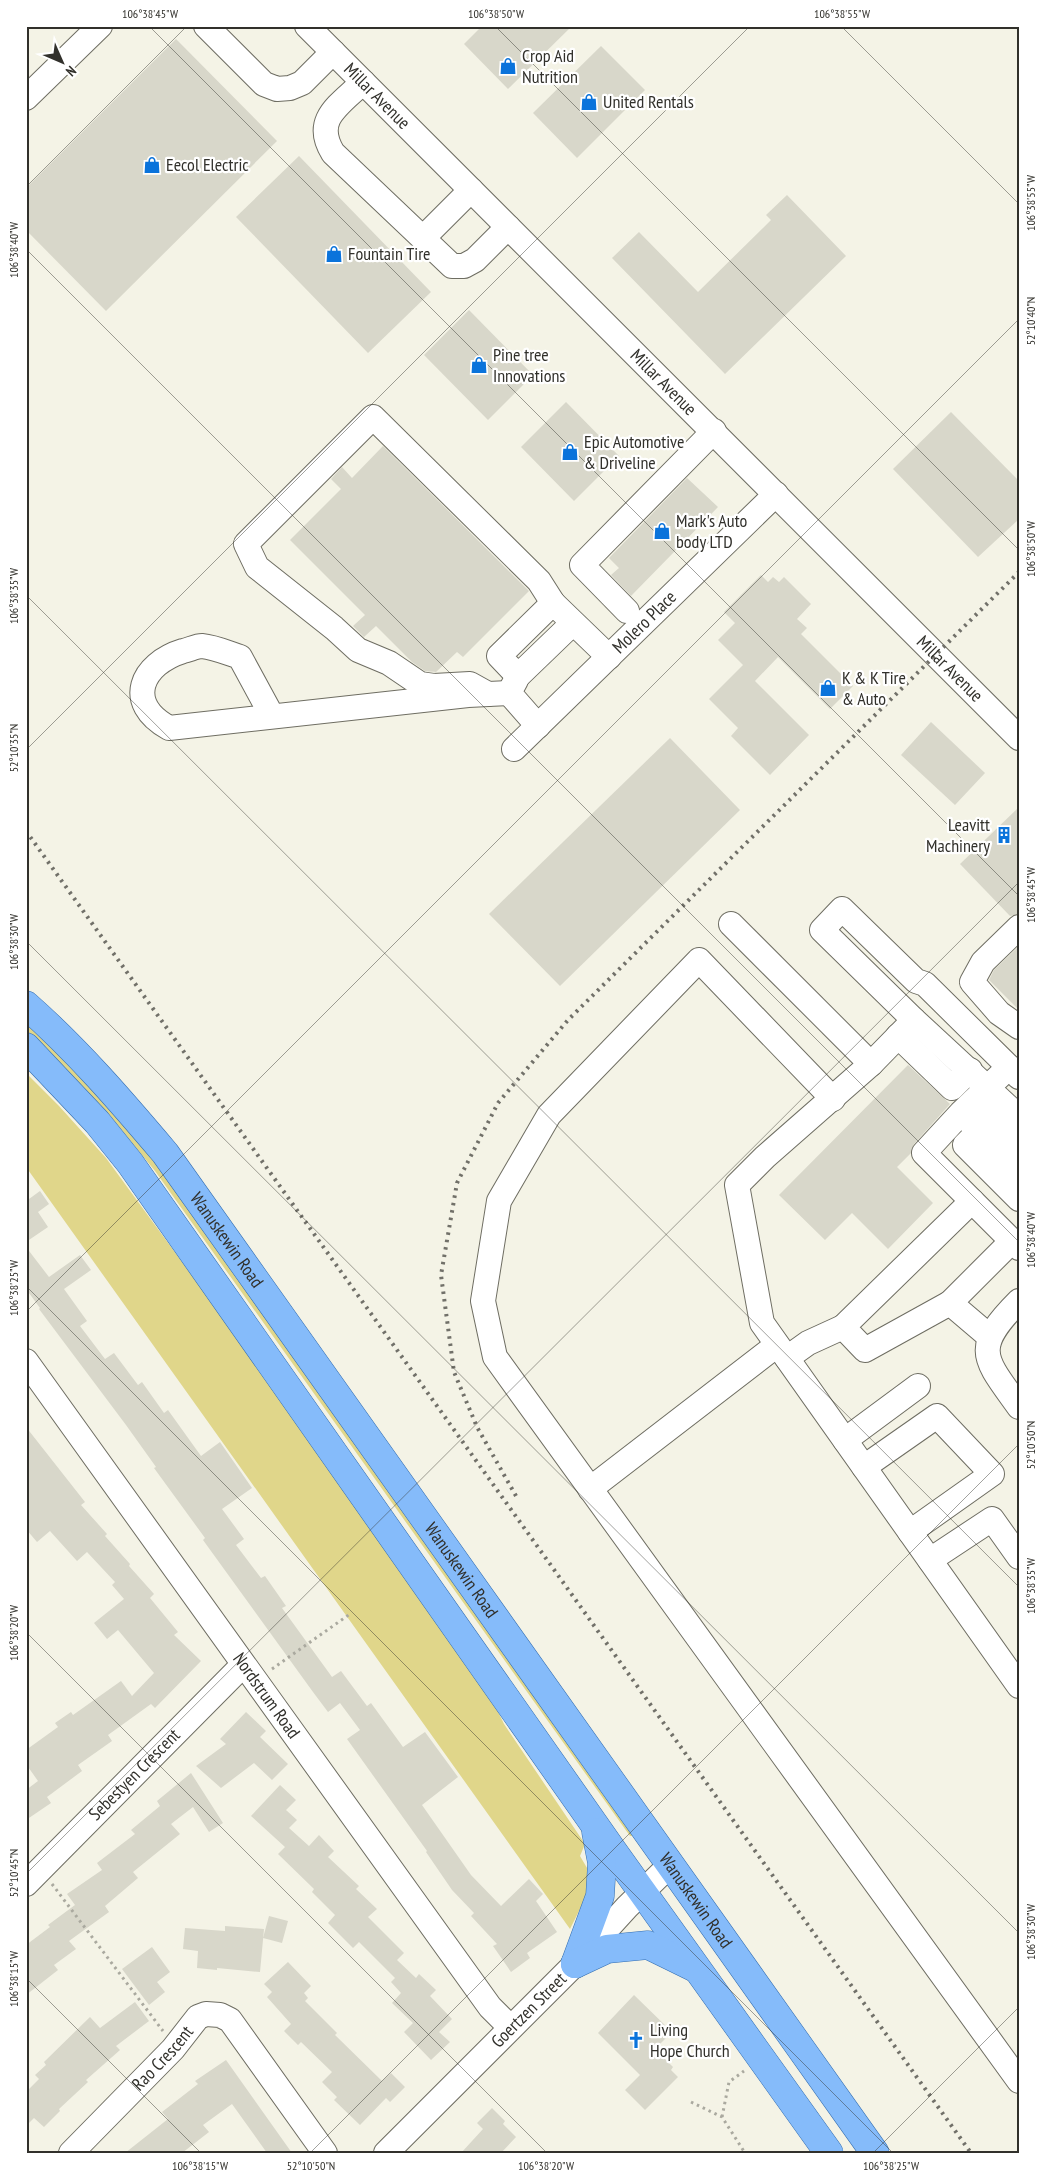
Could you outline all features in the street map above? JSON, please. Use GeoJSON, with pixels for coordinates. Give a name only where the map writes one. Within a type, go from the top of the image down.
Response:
{"type":"FeatureCollection","features":[{"type":"Feature","properties":{"kind":"main road","name":"Wanuskewin Road"},"geometry":{"type":"LineString","coordinates":[[26,1005],[54,1029],[110,1087],[165,1153],[875,2153]]}},
{"type":"Feature","properties":{"kind":"main road","name":"Wanuskewin Road"},"geometry":{"type":"LineString","coordinates":[[26,1047],[97,1122],[130,1164],[595,1826],[830,2153]]}},
{"type":"Feature","properties":{"kind":"main road"},"geometry":{"type":"LineString","coordinates":[[574,1964],[600,1896],[602,1863],[595,1826]]}},
{"type":"Feature","properties":{"kind":"main road"},"geometry":{"type":"LineString","coordinates":[[574,1964],[607,1949],[648,1945],[697,1969]]}},
{"type":"Feature","properties":{"kind":"street"},"geometry":{"type":"LineString","coordinates":[[26,98],[100,26]]}},
{"type":"Feature","properties":{"kind":"street"},"geometry":{"type":"LineString","coordinates":[[206,26],[264,84],[277,89],[290,88],[302,83],[334,52]]}},
{"type":"Feature","properties":{"kind":"street","name":"Millar Avenue"},"geometry":{"type":"LineString","coordinates":[[307,26],[1019,738]]}},
{"type":"Feature","properties":{"kind":"street"},"geometry":{"type":"LineString","coordinates":[[363,82],[328,117],[324,128],[326,142],[333,153],[452,266],[464,266],[475,260],[508,227]]}},
{"type":"Feature","properties":{"kind":"street"},"geometry":{"type":"LineString","coordinates":[[423,238],[471,190]]}},
{"type":"Feature","properties":{"kind":"street"},"geometry":{"type":"LineString","coordinates":[[505,688],[470,684],[434,686],[420,684],[389,663],[358,650],[334,628],[257,567],[246,544],[373,417],[539,581],[553,603],[609,657]]}},
{"type":"Feature","properties":{"kind":"street"},"geometry":{"type":"LineString","coordinates":[[627,611],[582,565],[714,431]]}},
{"type":"Feature","properties":{"kind":"street","name":"Molero Place"},"geometry":{"type":"LineString","coordinates":[[514,749],[776,494]]}},
{"type":"Feature","properties":{"kind":"street"},"geometry":{"type":"LineString","coordinates":[[538,726],[505,688],[499,656],[553,603]]}},
{"type":"Feature","properties":{"kind":"street"},"geometry":{"type":"LineString","coordinates":[[272,716],[240,657],[201,646],[168,656],[148,672],[143,685],[142,697],[146,709],[155,720],[168,728],[272,716],[505,688],[574,623]]}},
{"type":"Feature","properties":{"kind":"street"},"geometry":{"type":"LineString","coordinates":[[843,1327],[865,1350],[950,1303],[1015,1244],[924,1153],[974,1100],[1014,1072],[925,984],[916,981],[842,909],[822,930],[906,1028],[970,1070],[974,1100],[979,1131],[1019,1171]]}},
{"type":"Feature","properties":{"kind":"street"},"geometry":{"type":"LineString","coordinates":[[731,924],[871,1064]]}},
{"type":"Feature","properties":{"kind":"street"},"geometry":{"type":"LineString","coordinates":[[1019,927],[983,962],[972,982],[999,1013],[1019,1027]]}},
{"type":"Feature","properties":{"kind":"street"},"geometry":{"type":"LineString","coordinates":[[833,1099],[699,960],[549,1115],[499,1201],[483,1301],[495,1357],[1019,2081]]}},
{"type":"Feature","properties":{"kind":"street"},"geometry":{"type":"LineString","coordinates":[[906,1028],[871,1064],[765,1157],[737,1185],[762,1323],[1019,1686]]}},
{"type":"Feature","properties":{"kind":"street"},"geometry":{"type":"LineString","coordinates":[[974,1100],[1019,1117]]}},
{"type":"Feature","properties":{"kind":"street"},"geometry":{"type":"LineString","coordinates":[[974,1100],[1019,1145]]}},
{"type":"Feature","properties":{"kind":"street"},"geometry":{"type":"LineString","coordinates":[[979,1131],[966,1145],[1019,1199]]}},
{"type":"Feature","properties":{"kind":"street"},"geometry":{"type":"LineString","coordinates":[[590,1489],[782,1351],[843,1327],[972,1201]]}},
{"type":"Feature","properties":{"kind":"street"},"geometry":{"type":"LineString","coordinates":[[1019,1302],[1005,1315],[988,1341],[988,1358],[994,1372],[1019,1407]]}},
{"type":"Feature","properties":{"kind":"street"},"geometry":{"type":"LineString","coordinates":[[950,1303],[990,1337]]}},
{"type":"Feature","properties":{"kind":"street","name":"Nordstrum Road"},"geometry":{"type":"LineString","coordinates":[[26,1361],[490,2007],[510,2028]]}},
{"type":"Feature","properties":{"kind":"street"},"geometry":{"type":"LineString","coordinates":[[845,1440],[918,1386]]}},
{"type":"Feature","properties":{"kind":"street"},"geometry":{"type":"LineString","coordinates":[[864,1467],[937,1416],[992,1474],[910,1532]]}},
{"type":"Feature","properties":{"kind":"street"},"geometry":{"type":"LineString","coordinates":[[930,1560],[992,1519],[1019,1557]]}},
{"type":"Feature","properties":{"kind":"street","name":"Sebestyen Crescent"},"geometry":{"type":"LineString","coordinates":[[26,1884],[250,1674]]}},
{"type":"Feature","properties":{"kind":"street","name":"Goertzen Street"},"geometry":{"type":"LineString","coordinates":[[386,2153],[671,1864]]}},
{"type":"Feature","properties":{"kind":"street","name":"Rao Crescent"},"geometry":{"type":"LineString","coordinates":[[71,2153],[173,2049],[198,2017],[206,2014],[220,2014],[230,2020],[325,2153]]}},
{"type":"Feature","properties":{"kind":"path"},"geometry":{"type":"LineString","coordinates":[[250,1674],[271,1670],[350,1614]]}},
{"type":"Feature","properties":{"kind":"path"},"geometry":{"type":"LineString","coordinates":[[50,1882],[164,2033]]}},
{"type":"Feature","properties":{"kind":"path"},"geometry":{"type":"LineString","coordinates":[[722,2117],[729,2082],[751,2066]]}},
{"type":"Feature","properties":{"kind":"path"},"geometry":{"type":"LineString","coordinates":[[691,2102],[722,2117],[745,2153]]}},
{"type":"Feature","properties":{"kind":"shaded area"},"geometry":{"type":"Polygon","coordinates":[[[26,1024],[55,1050],[133,1131],[628,1824],[632,1836],[630,1836],[155,1171],[111,1117],[26,1034],[26,1024]]]}},
{"type":"Feature","properties":{"kind":"shaded area"},"geometry":{"type":"Polygon","coordinates":[[[26,1073],[106,1158],[220,1314],[486,1687],[504,1724],[585,1844],[580,1856],[590,1873],[586,1897],[570,1929],[26,1167],[26,1073]]]}},
{"type":"Feature","properties":{"kind":"building","name":"Crop Aid Nutrition"},"geometry":{"type":"Polygon","coordinates":[[[482,26],[572,26],[508,89],[464,44],[482,26]]]}},
{"type":"Feature","properties":{"kind":"building","name":"Eecol Electric"},"geometry":{"type":"Polygon","coordinates":[[[176,39],[277,141],[106,311],[26,230],[26,188],[176,39]]]}},
{"type":"Feature","properties":{"kind":"building","name":"United Rentals"},"geometry":{"type":"Polygon","coordinates":[[[601,46],[645,90],[577,158],[533,113],[601,46]]]}},
{"type":"Feature","properties":{"kind":"building","name":"Fountain Tire"},"geometry":{"type":"Polygon","coordinates":[[[299,156],[431,292],[368,353],[236,217],[299,156]]]}},
{"type":"Feature","properties":{"kind":"building"},"geometry":{"type":"Polygon","coordinates":[[[787,195],[846,256],[725,374],[612,258],[639,232],[698,292],[771,220],[766,215],[787,195]]]}},
{"type":"Feature","properties":{"kind":"building","name":"Pine tree Innovations"},"geometry":{"type":"Polygon","coordinates":[[[469,310],[533,375],[488,420],[424,355],[469,310]]]}},
{"type":"Feature","properties":{"kind":"building","name":"Epic Automotive & Driveline"},"geometry":{"type":"Polygon","coordinates":[[[566,402],[619,456],[574,501],[521,447],[566,402]]]}},
{"type":"Feature","properties":{"kind":"building"},"geometry":{"type":"Polygon","coordinates":[[[951,412],[1019,481],[1019,519],[978,557],[893,469],[951,412]]]}},
{"type":"Feature","properties":{"kind":"building"},"geometry":{"type":"Polygon","coordinates":[[[383,446],[529,591],[463,657],[457,652],[436,672],[425,671],[412,662],[376,626],[364,637],[353,626],[365,615],[290,540],[341,489],[331,479],[342,467],[352,478],[383,446]]]}},
{"type":"Feature","properties":{"kind":"building","name":"Mark's Auto body LTD"},"geometry":{"type":"Polygon","coordinates":[[[687,478],[718,507],[631,596],[611,575],[619,568],[609,558],[687,478]]]}},
{"type":"Feature","properties":{"kind":"building"},"geometry":{"type":"Polygon","coordinates":[[[761,575],[768,582],[773,577],[779,582],[784,577],[811,604],[797,619],[807,628],[801,634],[853,686],[830,709],[778,657],[755,681],[809,735],[770,775],[731,736],[738,728],[709,699],[743,665],[718,640],[735,623],[724,612],[761,575]]]}},
{"type":"Feature","properties":{"kind":"building"},"geometry":{"type":"Polygon","coordinates":[[[931,722],[985,773],[955,805],[901,755],[931,722]]]}},
{"type":"Feature","properties":{"kind":"building"},"geometry":{"type":"Polygon","coordinates":[[[670,738],[740,810],[560,986],[489,914],[670,738]]]}},
{"type":"Feature","properties":{"kind":"building","name":"Leavitt Machinery"},"geometry":{"type":"Polygon","coordinates":[[[1019,807],[1019,914],[1010,916],[960,864],[1019,807]]]}},
{"type":"Feature","properties":{"kind":"building"},"geometry":{"type":"Polygon","coordinates":[[[1019,946],[1019,1010],[989,980],[994,970],[1019,946]]]}},
{"type":"Feature","properties":{"kind":"building"},"geometry":{"type":"Polygon","coordinates":[[[908,1065],[950,1104],[914,1144],[911,1153],[897,1167],[933,1203],[888,1249],[852,1213],[825,1240],[779,1195],[908,1065]]]}},
{"type":"Feature","properties":{"kind":"building"},"geometry":{"type":"Polygon","coordinates":[[[40,1191],[49,1204],[38,1212],[48,1227],[26,1242],[26,1195],[29,1199],[40,1191]]]}},
{"type":"Feature","properties":{"kind":"building"},"geometry":{"type":"Polygon","coordinates":[[[26,1247],[49,1277],[80,1255],[91,1270],[64,1289],[87,1321],[80,1326],[105,1359],[114,1353],[138,1385],[142,1382],[164,1413],[168,1410],[201,1456],[220,1442],[252,1488],[222,1509],[244,1539],[236,1545],[261,1578],[265,1576],[286,1606],[282,1608],[332,1677],[341,1671],[367,1706],[371,1703],[403,1747],[425,1732],[458,1777],[422,1805],[471,1875],[501,1906],[529,1879],[543,1894],[536,1901],[557,1932],[527,1953],[530,1958],[511,1972],[493,1946],[497,1944],[471,1916],[474,1913],[452,1890],[427,1851],[347,1739],[360,1730],[340,1703],[328,1712],[203,1540],[205,1538],[154,1468],[156,1467],[126,1425],[39,1309],[26,1289],[26,1247]]]}},
{"type":"Feature","properties":{"kind":"building"},"geometry":{"type":"Polygon","coordinates":[[[26,1427],[85,1502],[81,1505],[107,1534],[105,1536],[154,1594],[150,1598],[178,1632],[174,1635],[201,1661],[155,1708],[151,1704],[108,1735],[112,1741],[78,1765],[82,1771],[47,1797],[51,1803],[26,1820],[26,1790],[38,1781],[26,1764],[26,1750],[58,1727],[55,1723],[71,1712],[73,1715],[121,1681],[132,1696],[154,1673],[118,1630],[107,1639],[94,1623],[124,1599],[112,1585],[115,1582],[87,1552],[77,1561],[50,1531],[37,1542],[26,1529],[26,1427]]]}},
{"type":"Feature","properties":{"kind":"building"},"geometry":{"type":"Polygon","coordinates":[[[246,1712],[266,1731],[260,1737],[288,1764],[272,1780],[254,1763],[221,1788],[196,1766],[226,1744],[220,1739],[246,1712]]]}},
{"type":"Feature","properties":{"kind":"building"},"geometry":{"type":"Polygon","coordinates":[[[191,1773],[223,1823],[209,1832],[193,1807],[171,1824],[180,1834],[133,1872],[138,1878],[105,1906],[109,1912],[69,1941],[76,1949],[54,1965],[58,1970],[26,1995],[26,1945],[50,1927],[48,1925],[75,1905],[67,1894],[102,1870],[97,1863],[135,1834],[131,1830],[160,1806],[157,1801],[191,1773]]]}},
{"type":"Feature","properties":{"kind":"building"},"geometry":{"type":"Polygon","coordinates":[[[280,1785],[296,1800],[286,1810],[297,1820],[289,1828],[309,1846],[319,1835],[334,1851],[328,1857],[359,1886],[356,1889],[377,1909],[368,1917],[404,1953],[397,1960],[416,1978],[419,1974],[436,1990],[430,1996],[452,2019],[439,2032],[450,2042],[431,2060],[404,2032],[413,2023],[392,2003],[401,1993],[391,1982],[395,1978],[359,1942],[353,1948],[328,1923],[335,1915],[312,1892],[314,1889],[278,1854],[285,1847],[251,1816],[280,1785]]]}},
{"type":"Feature","properties":{"kind":"building"},"geometry":{"type":"Polygon","coordinates":[[[269,1916],[288,1921],[282,1943],[263,1938],[269,1916]]]}},
{"type":"Feature","properties":{"kind":"building"},"geometry":{"type":"Polygon","coordinates":[[[225,1926],[264,1929],[260,1972],[197,1968],[198,1951],[183,1949],[185,1928],[225,1931],[225,1926]]]}},
{"type":"Feature","properties":{"kind":"building"},"geometry":{"type":"Polygon","coordinates":[[[152,1947],[170,1972],[157,1982],[165,1992],[149,2005],[122,1969],[152,1947]]]}},
{"type":"Feature","properties":{"kind":"building"},"geometry":{"type":"Polygon","coordinates":[[[288,1962],[311,1986],[304,1993],[308,1998],[305,2001],[337,2033],[335,2035],[382,2081],[391,2073],[405,2087],[390,2102],[386,2098],[360,2125],[334,2100],[337,2097],[322,2082],[332,2072],[301,2042],[298,2045],[284,2031],[291,2024],[267,1997],[272,1992],[264,1984],[288,1962]]]}},
{"type":"Feature","properties":{"kind":"building"},"geometry":{"type":"Polygon","coordinates":[[[634,1995],[672,2032],[655,2049],[673,2067],[671,2070],[678,2077],[645,2110],[625,2090],[640,2075],[598,2033],[634,1995]]]}},
{"type":"Feature","properties":{"kind":"building"},"geometry":{"type":"Polygon","coordinates":[[[135,2002],[149,2021],[116,2046],[120,2050],[86,2080],[88,2082],[59,2109],[60,2111],[44,2127],[34,2118],[26,2126],[26,2092],[39,2079],[35,2075],[46,2065],[44,2062],[90,2017],[100,2028],[135,2002]]]}},
{"type":"Feature","properties":{"kind":"building"},"geometry":{"type":"Polygon","coordinates":[[[226,2060],[292,2153],[267,2153],[232,2104],[203,2125],[209,2132],[182,2153],[125,2153],[168,2119],[162,2112],[198,2084],[195,2081],[226,2060]]]}},
{"type":"Feature","properties":{"kind":"building"},"geometry":{"type":"Polygon","coordinates":[[[492,2108],[505,2121],[503,2124],[516,2137],[501,2153],[461,2153],[483,2129],[477,2123],[492,2108]]]}},
{"type":"Feature","properties":{"kind":"railway"},"geometry":{"type":"LineString","coordinates":[[516,1496],[477,1427],[454,1372],[441,1275],[457,1183],[498,1103],[568,1020],[1019,572]]}},
{"type":"Feature","properties":{"kind":"railway"},"geometry":{"type":"LineString","coordinates":[[26,831],[971,2153]]}},
{"type":"Feature","properties":{"kind":"place","name":"Crop Aid Nutrition"},"geometry":{"type":"Point","coordinates":[508,66]}},
{"type":"Feature","properties":{"kind":"place","name":"United Rentals"},"geometry":{"type":"Point","coordinates":[589,102]}},
{"type":"Feature","properties":{"kind":"place","name":"Eecol Electric"},"geometry":{"type":"Point","coordinates":[152,165]}},
{"type":"Feature","properties":{"kind":"place","name":"Fountain Tire"},"geometry":{"type":"Point","coordinates":[334,254]}},
{"type":"Feature","properties":{"kind":"place","name":"Pine tree Innovations"},"geometry":{"type":"Point","coordinates":[479,365]}},
{"type":"Feature","properties":{"kind":"place","name":"Epic Automotive & Driveline"},"geometry":{"type":"Point","coordinates":[570,452]}},
{"type":"Feature","properties":{"kind":"place","name":"Mark's Auto body LTD"},"geometry":{"type":"Point","coordinates":[662,531]}},
{"type":"Feature","properties":{"kind":"place","name":"K & K Tire & Auto"},"geometry":{"type":"Point","coordinates":[828,688]}},
{"type":"Feature","properties":{"kind":"place","name":"Leavitt Machinery"},"geometry":{"type":"Point","coordinates":[1004,835]}},
{"type":"Feature","properties":{"kind":"place","name":"Living Hope Church"},"geometry":{"type":"Point","coordinates":[636,2040]}}]}
